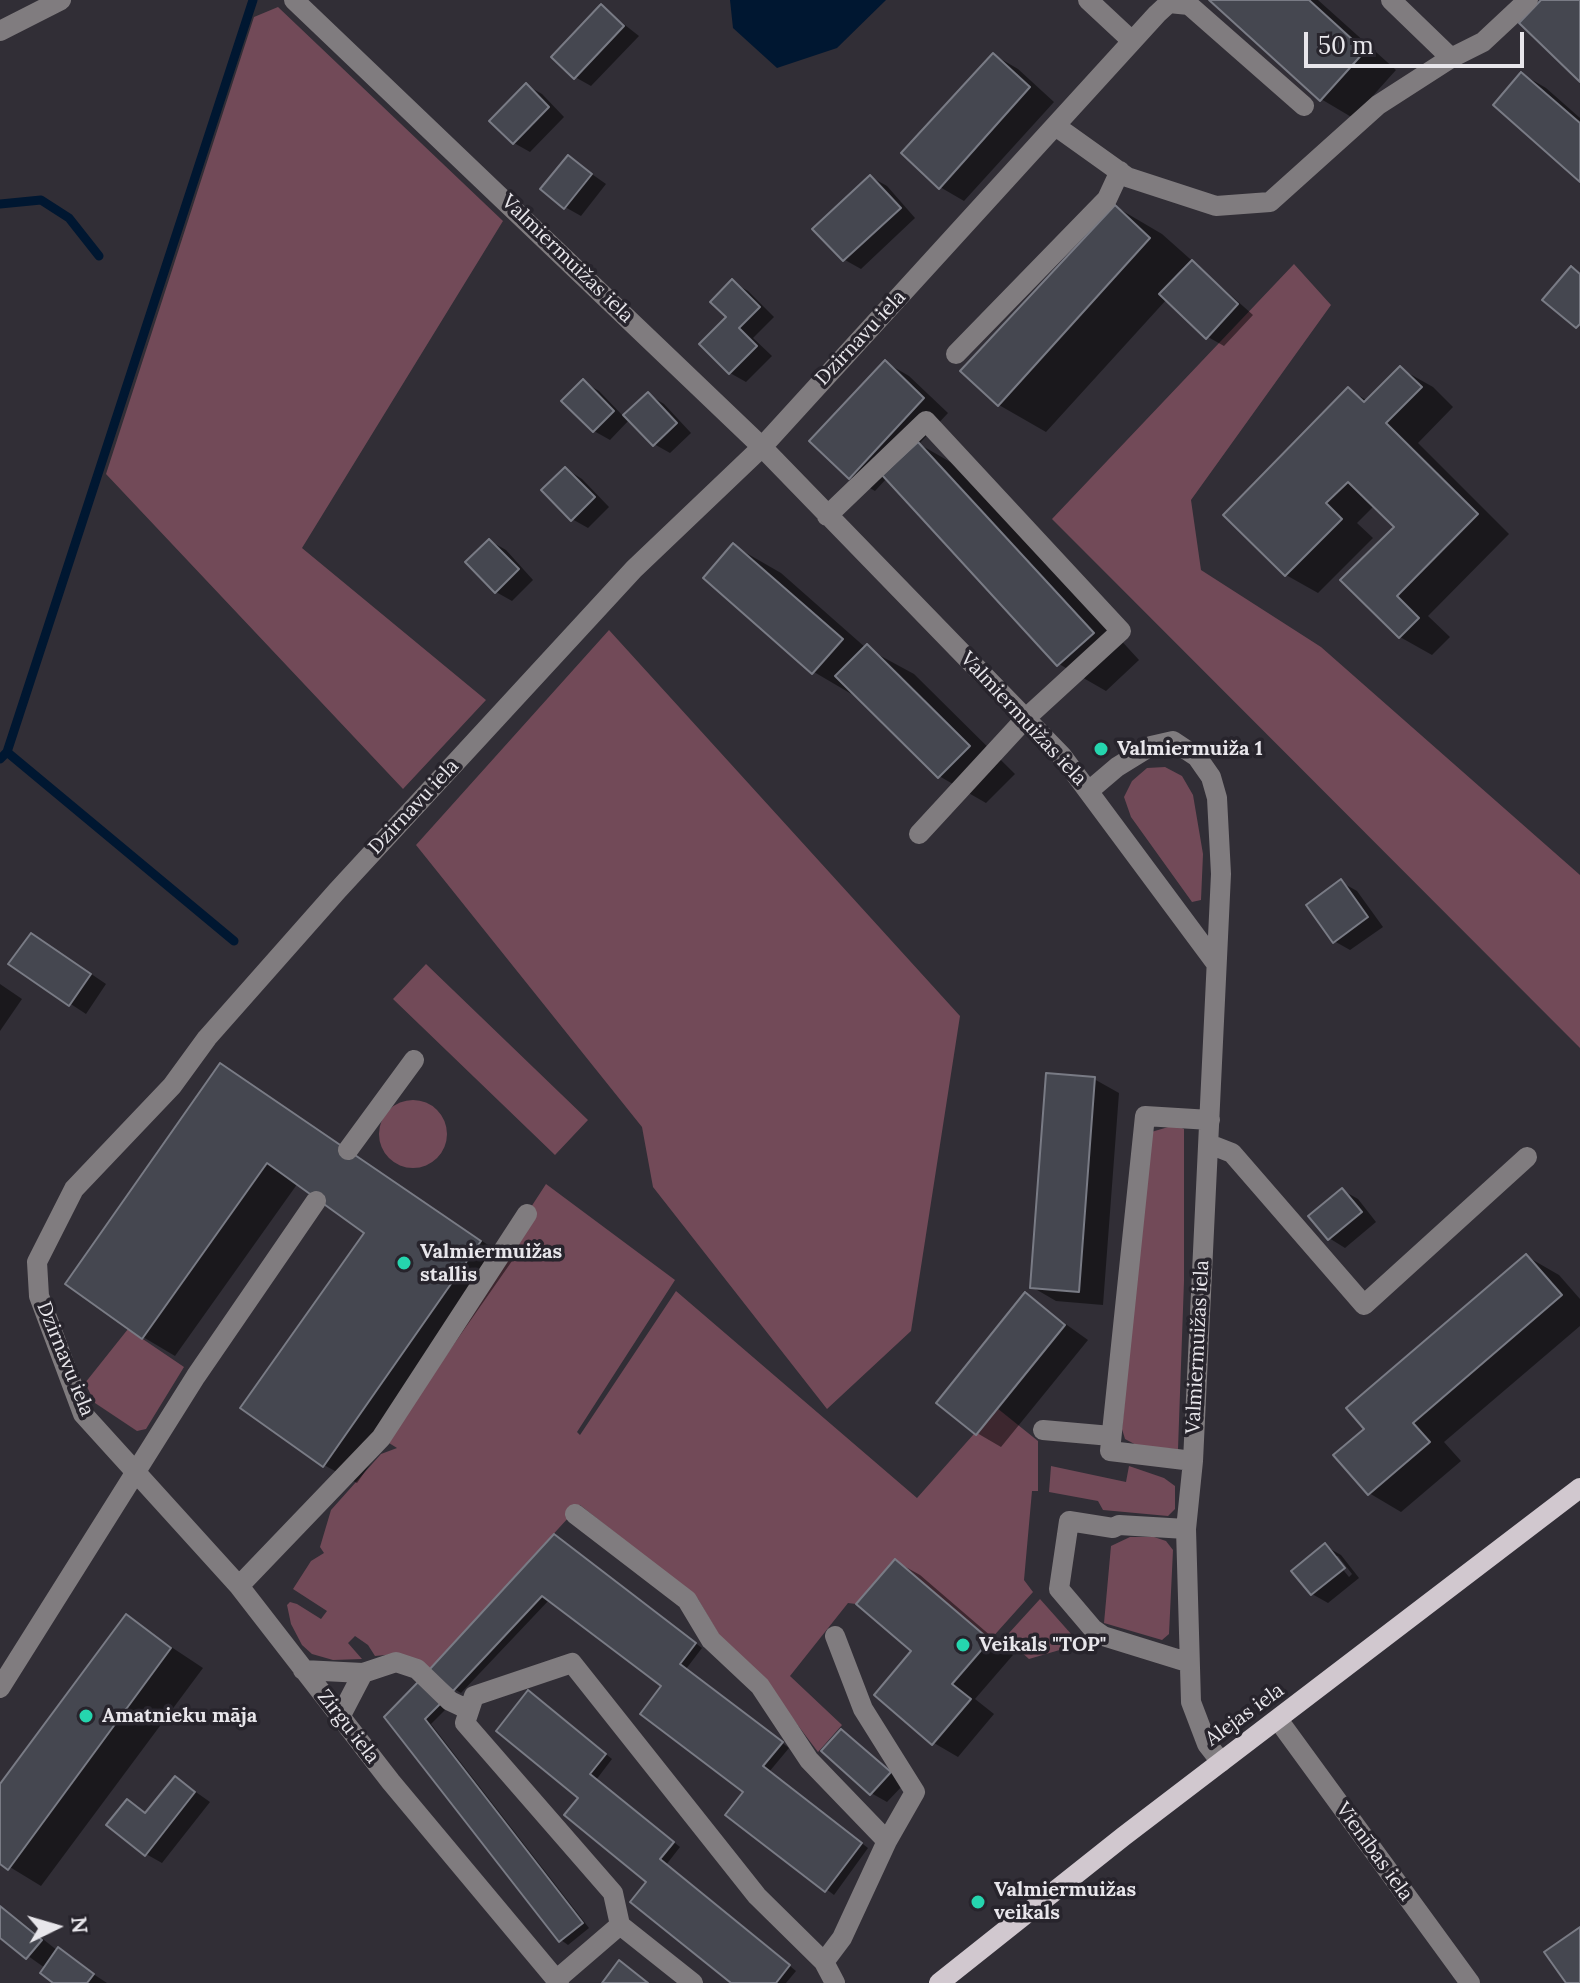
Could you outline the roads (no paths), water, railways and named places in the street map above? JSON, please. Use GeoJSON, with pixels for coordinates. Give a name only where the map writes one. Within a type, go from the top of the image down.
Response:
{"type":"FeatureCollection","features":[{"type":"Feature","properties":{"kind":"main road","name":"Alejas iela"},"geometry":{"type":"LineString","coordinates":[[939,1983],[1221,1762],[1279,1721],[1580,1488]]}},
{"type":"Feature","properties":{"kind":"street"},"geometry":{"type":"LineString","coordinates":[[0,31],[61,0]]}},
{"type":"Feature","properties":{"kind":"street","name":"Valmiermuižas iela"},"geometry":{"type":"LineString","coordinates":[[294,0],[762,447],[1026,718],[1090,790],[1215,962],[1193,1461],[1186,1529],[1187,1662],[1191,1702],[1198,1726],[1221,1762]]}},
{"type":"Feature","properties":{"kind":"street"},"geometry":{"type":"LineString","coordinates":[[1088,0],[1132,41]]}},
{"type":"Feature","properties":{"kind":"street"},"geometry":{"type":"LineString","coordinates":[[1391,0],[1451,58]]}},
{"type":"Feature","properties":{"kind":"street"},"geometry":{"type":"LineString","coordinates":[[1057,127],[1120,171],[1216,206],[1270,202],[1378,105],[1451,58],[1483,42],[1528,0]]}},
{"type":"Feature","properties":{"kind":"street","name":"Dzirnavu iela"},"geometry":{"type":"LineString","coordinates":[[135,1474],[83,1414],[39,1296],[37,1262],[74,1189],[172,1086],[207,1038],[337,891],[623,580],[762,447],[1169,3],[1189,5],[1304,106]]}},
{"type":"Feature","properties":{"kind":"street"},"geometry":{"type":"LineString","coordinates":[[956,354],[1107,199],[1120,171]]}},
{"type":"Feature","properties":{"kind":"street"},"geometry":{"type":"LineString","coordinates":[[827,516],[926,421],[1121,631],[1026,718],[919,834]]}},
{"type":"Feature","properties":{"kind":"street"},"geometry":{"type":"LineString","coordinates":[[1090,790],[1117,767],[1151,746],[1173,741],[1197,757],[1214,788],[1220,822],[1221,874],[1215,962]]}},
{"type":"Feature","properties":{"kind":"street"},"geometry":{"type":"LineString","coordinates":[[348,1150],[414,1060]]}},
{"type":"Feature","properties":{"kind":"street"},"geometry":{"type":"LineString","coordinates":[[1193,1461],[1110,1451],[1145,1116],[1210,1120]]}},
{"type":"Feature","properties":{"kind":"street"},"geometry":{"type":"LineString","coordinates":[[1209,1144],[1232,1153],[1364,1305],[1527,1157]]}},
{"type":"Feature","properties":{"kind":"street"},"geometry":{"type":"LineString","coordinates":[[0,1688],[196,1376],[316,1201]]}},
{"type":"Feature","properties":{"kind":"street"},"geometry":{"type":"LineString","coordinates":[[239,1586],[381,1438],[527,1214]]}},
{"type":"Feature","properties":{"kind":"street"},"geometry":{"type":"LineString","coordinates":[[1043,1430],[1111,1436]]}},
{"type":"Feature","properties":{"kind":"street","name":"Zirgu iela"},"geometry":{"type":"LineString","coordinates":[[135,1474],[239,1586],[340,1717],[558,1982]]}},
{"type":"Feature","properties":{"kind":"street"},"geometry":{"type":"LineString","coordinates":[[575,1514],[687,1600],[711,1640],[760,1686],[809,1760],[887,1841]]}},
{"type":"Feature","properties":{"kind":"street"},"geometry":{"type":"LineString","coordinates":[[1186,1529],[1113,1528],[1069,1521],[1059,1589],[1093,1629],[1103,1636],[1187,1662]]}},
{"type":"Feature","properties":{"kind":"street"},"geometry":{"type":"LineString","coordinates":[[824,1962],[842,1938],[887,1841],[915,1792],[863,1709],[835,1636]]}},
{"type":"Feature","properties":{"kind":"street"},"geometry":{"type":"LineString","coordinates":[[303,1670],[363,1673],[396,1662],[417,1669],[450,1701],[469,1710]]}},
{"type":"Feature","properties":{"kind":"street"},"geometry":{"type":"LineString","coordinates":[[693,1983],[620,1925],[613,1893],[465,1723],[474,1696],[572,1663],[757,1896],[824,1962],[835,1983]]}},
{"type":"Feature","properties":{"kind":"street"},"geometry":{"type":"LineString","coordinates":[[340,1717],[363,1673]]}},
{"type":"Feature","properties":{"kind":"street","name":"Vienības iela"},"geometry":{"type":"LineString","coordinates":[[1279,1721],[1470,1983]]}},
{"type":"Feature","properties":{"kind":"street"},"geometry":{"type":"LineString","coordinates":[[558,1982],[620,1925]]}},
{"type":"Feature","properties":{"kind":"water"},"geometry":{"type":"Polygon","coordinates":[[[730,0],[886,0],[837,48],[777,68],[733,28],[730,0]]]}},
{"type":"Feature","properties":{"kind":"waterway"},"geometry":{"type":"LineString","coordinates":[[0,759],[7,752],[253,0]]}},
{"type":"Feature","properties":{"kind":"waterway"},"geometry":{"type":"LineString","coordinates":[[0,204],[41,200],[69,218],[99,256]]}},
{"type":"Feature","properties":{"kind":"waterway"},"geometry":{"type":"LineString","coordinates":[[7,752],[234,941]]}},
{"type":"Feature","properties":{"kind":"place","name":"Valmiermuiža 1"},"geometry":{"type":"Point","coordinates":[1101,749]}},
{"type":"Feature","properties":{"kind":"place","name":"Valmiermuižas stallis"},"geometry":{"type":"Point","coordinates":[404,1263]}},
{"type":"Feature","properties":{"kind":"place","name":"Veikals \"TOP\""},"geometry":{"type":"Point","coordinates":[963,1645]}},
{"type":"Feature","properties":{"kind":"place","name":"Amatnieku māja"},"geometry":{"type":"Point","coordinates":[86,1716]}},
{"type":"Feature","properties":{"kind":"place","name":"Valmiermuižas veikals"},"geometry":{"type":"Point","coordinates":[978,1902]}}]}
